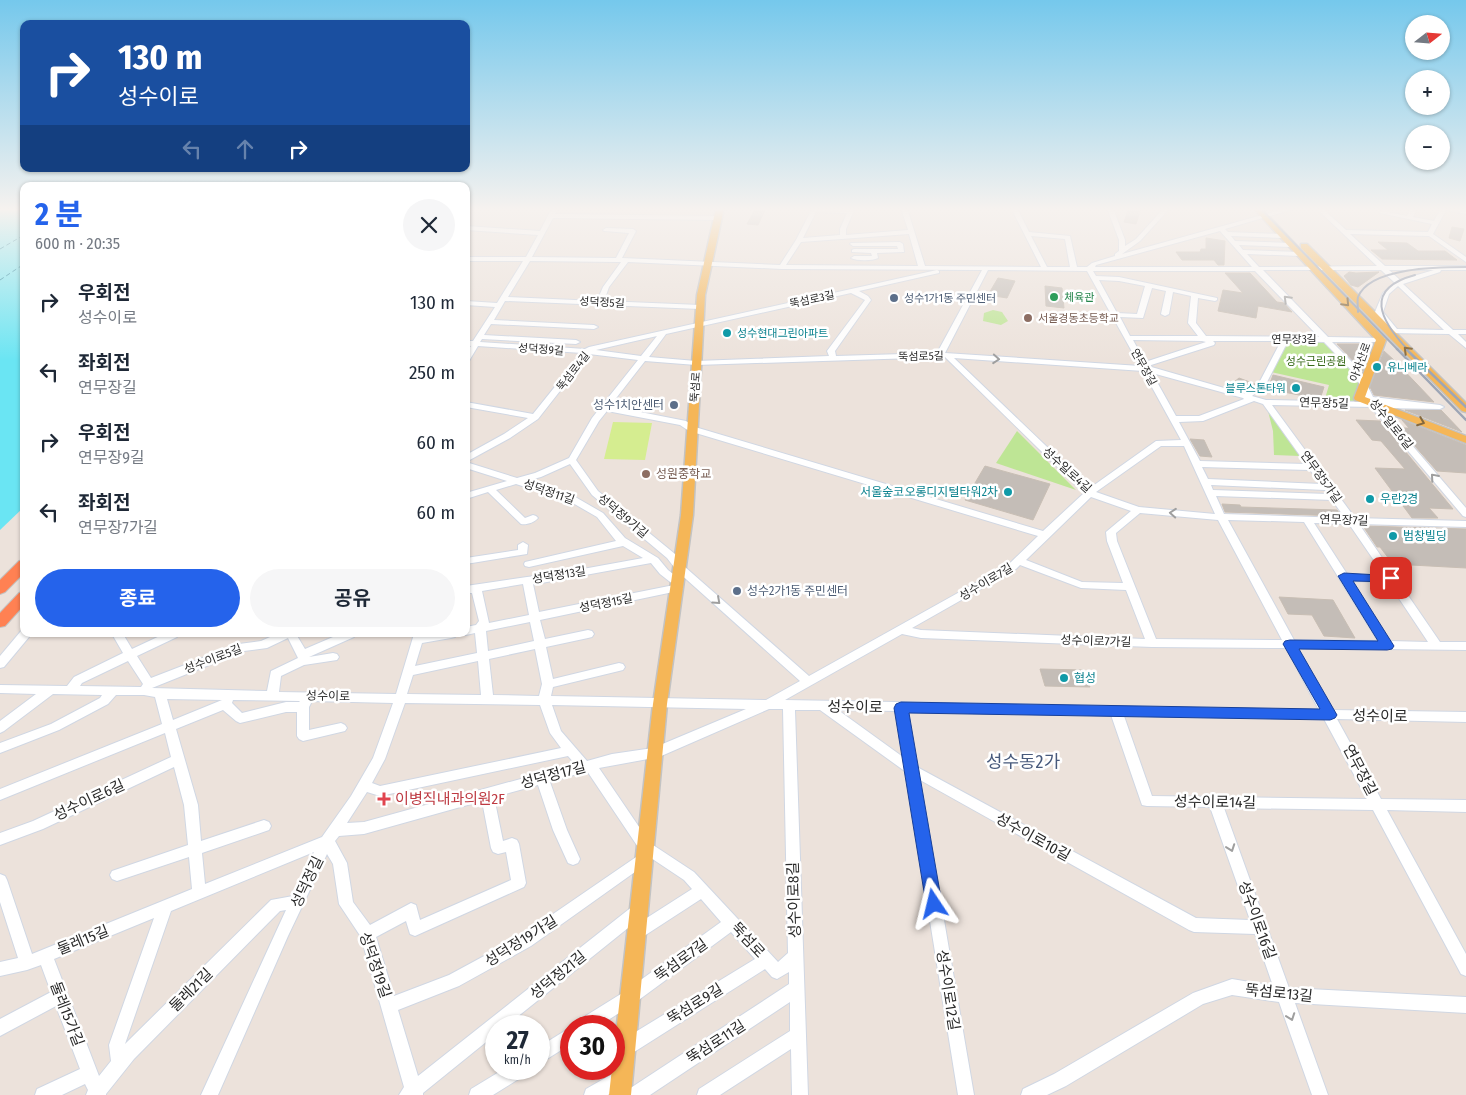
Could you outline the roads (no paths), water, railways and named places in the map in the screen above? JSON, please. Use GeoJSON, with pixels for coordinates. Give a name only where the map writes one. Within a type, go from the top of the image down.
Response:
{"type":"FeatureCollection","features":[{"type":"Feature","properties":{"kind":"highway"},"geometry":{"type":"LineString","coordinates":[[0,590],[20,568]]}},
{"type":"Feature","properties":{"kind":"highway"},"geometry":{"type":"LineString","coordinates":[[0,622],[20,600]]}},
{"type":"Feature","properties":{"kind":"main road","name":"뚝섬로"},"geometry":{"type":"LineString","coordinates":[[625,1048],[660,704],[681,568],[687,515],[700,307],[708,259]]}},
{"type":"Feature","properties":{"kind":"main road","name":"아차산로"},"geometry":{"type":"LineString","coordinates":[[1305,259],[1381,340],[1359,398],[1466,440]]}},
{"type":"Feature","properties":{"kind":"main road","name":"아차산로"},"geometry":{"type":"LineString","coordinates":[[1317,259],[1391,331],[1466,409]]}},
{"type":"Feature","properties":{"kind":"main road","name":"뚝섬로"},"geometry":{"type":"LineString","coordinates":[[620,1095],[622,1080]]}},
{"type":"Feature","properties":{"kind":"street"},"geometry":{"type":"LineString","coordinates":[[470,352],[528,259]]}},
{"type":"Feature","properties":{"kind":"street"},"geometry":{"type":"LineString","coordinates":[[537,259],[622,260],[782,267],[1045,269],[1466,268]]}},
{"type":"Feature","properties":{"kind":"street"},"geometry":{"type":"LineString","coordinates":[[782,267],[787,259]]}},
{"type":"Feature","properties":{"kind":"street"},"geometry":{"type":"LineString","coordinates":[[855,259],[855,267]]}},
{"type":"Feature","properties":{"kind":"street"},"geometry":{"type":"LineString","coordinates":[[902,259],[903,268]]}},
{"type":"Feature","properties":{"kind":"street"},"geometry":{"type":"LineString","coordinates":[[920,259],[922,268]]}},
{"type":"Feature","properties":{"kind":"street"},"geometry":{"type":"LineString","coordinates":[[1040,259],[1045,269]]}},
{"type":"Feature","properties":{"kind":"street"},"geometry":{"type":"LineString","coordinates":[[1072,259],[1074,269]]}},
{"type":"Feature","properties":{"kind":"street"},"geometry":{"type":"LineString","coordinates":[[1089,269],[1094,264],[1114,259]]}},
{"type":"Feature","properties":{"kind":"street","name":"성수일로6길"},"geometry":{"type":"LineString","coordinates":[[1247,259],[1327,339],[1357,372],[1373,405],[1466,514]]}},
{"type":"Feature","properties":{"kind":"street"},"geometry":{"type":"LineString","coordinates":[[1373,259],[1466,346]]}},
{"type":"Feature","properties":{"kind":"street"},"geometry":{"type":"LineString","coordinates":[[600,302],[606,287],[622,260]]}},
{"type":"Feature","properties":{"kind":"street","name":"뚝섬로3길"},"geometry":{"type":"LineString","coordinates":[[700,324],[953,268]]}},
{"type":"Feature","properties":{"kind":"street"},"geometry":{"type":"LineString","coordinates":[[943,355],[986,268]]}},
{"type":"Feature","properties":{"kind":"street"},"geometry":{"type":"LineString","coordinates":[[1398,283],[1451,268]]}},
{"type":"Feature","properties":{"kind":"street","name":"연무장길"},"geometry":{"type":"LineString","coordinates":[[1089,269],[1187,443],[1221,516],[1466,969]]}},
{"type":"Feature","properties":{"kind":"street"},"geometry":{"type":"LineString","coordinates":[[1094,278],[1119,279],[1215,299]]}},
{"type":"Feature","properties":{"kind":"street","name":"아차산로"},"geometry":{"type":"LineString","coordinates":[[1391,331],[1379,312],[1386,293],[1398,283]]}},
{"type":"Feature","properties":{"kind":"street"},"geometry":{"type":"LineString","coordinates":[[1115,315],[1140,316],[1149,285]]}},
{"type":"Feature","properties":{"kind":"street"},"geometry":{"type":"LineString","coordinates":[[1165,314],[1170,290]]}},
{"type":"Feature","properties":{"kind":"street"},"geometry":{"type":"LineString","coordinates":[[832,356],[831,351],[868,300],[866,297],[852,291]]}},
{"type":"Feature","properties":{"kind":"street"},"geometry":{"type":"LineString","coordinates":[[1144,367],[1211,343],[1192,323],[1196,295]]}},
{"type":"Feature","properties":{"kind":"street","name":"성덕정5길"},"geometry":{"type":"LineString","coordinates":[[470,303],[600,302],[700,307]]}},
{"type":"Feature","properties":{"kind":"street"},"geometry":{"type":"LineString","coordinates":[[489,322],[594,327]]}},
{"type":"Feature","properties":{"kind":"street","name":"뚝섬로4길"},"geometry":{"type":"LineString","coordinates":[[470,457],[507,436],[535,417],[589,348],[700,324]]}},
{"type":"Feature","properties":{"kind":"street"},"geometry":{"type":"LineString","coordinates":[[574,351],[583,327]]}},
{"type":"Feature","properties":{"kind":"street"},"geometry":{"type":"LineString","coordinates":[[1391,331],[1466,332]]}},
{"type":"Feature","properties":{"kind":"street"},"geometry":{"type":"LineString","coordinates":[[572,460],[595,420],[642,357],[664,332]]}},
{"type":"Feature","properties":{"kind":"street","name":"연무장3길"},"geometry":{"type":"LineString","coordinates":[[1128,338],[1381,340]]}},
{"type":"Feature","properties":{"kind":"street"},"geometry":{"type":"LineString","coordinates":[[1174,419],[1200,419],[1249,398],[1262,384],[1286,339]]}},
{"type":"Feature","properties":{"kind":"street"},"geometry":{"type":"LineString","coordinates":[[470,342],[477,340],[576,342]]}},
{"type":"Feature","properties":{"kind":"street","name":"성덕정9길"},"geometry":{"type":"LineString","coordinates":[[477,340],[642,357],[672,362],[696,363]]}},
{"type":"Feature","properties":{"kind":"street","name":"뚝섬로5길"},"geometry":{"type":"LineString","coordinates":[[696,363],[943,355],[1144,367]]}},
{"type":"Feature","properties":{"kind":"street","name":"성수일로4길"},"geometry":{"type":"LineString","coordinates":[[943,355],[1089,493],[1138,510],[1221,516]]}},
{"type":"Feature","properties":{"kind":"street","name":"연무장5길"},"geometry":{"type":"LineString","coordinates":[[1144,367],[1266,402],[1440,407],[1359,398]]}},
{"type":"Feature","properties":{"kind":"street","name":"연무장5가길"},"geometry":{"type":"LineString","coordinates":[[1266,402],[1352,521],[1437,646]]}},
{"type":"Feature","properties":{"kind":"street"},"geometry":{"type":"LineString","coordinates":[[470,405],[535,417]]}},
{"type":"Feature","properties":{"kind":"street"},"geometry":{"type":"LineString","coordinates":[[605,408],[683,424],[692,429],[1045,535]]}},
{"type":"Feature","properties":{"kind":"street","name":"성수이로7길"},"geometry":{"type":"LineString","coordinates":[[768,705],[1012,567],[1089,493],[1159,443],[1187,443]]}},
{"type":"Feature","properties":{"kind":"street","name":"성덕정11길"},"geometry":{"type":"LineString","coordinates":[[517,481],[538,475],[572,460]]}},
{"type":"Feature","properties":{"kind":"street","name":"성덕정9가길"},"geometry":{"type":"LineString","coordinates":[[572,460],[595,492],[671,556],[681,568]]}},
{"type":"Feature","properties":{"kind":"street"},"geometry":{"type":"LineString","coordinates":[[1197,464],[1313,468]]}},
{"type":"Feature","properties":{"kind":"street","name":"성덕정11길"},"geometry":{"type":"LineString","coordinates":[[470,465],[574,500],[600,515],[625,542],[652,558],[678,586]]}},
{"type":"Feature","properties":{"kind":"street"},"geometry":{"type":"LineString","coordinates":[[470,495],[517,481]]}},
{"type":"Feature","properties":{"kind":"street"},"geometry":{"type":"LineString","coordinates":[[1205,482],[1327,487]]}},
{"type":"Feature","properties":{"kind":"street"},"geometry":{"type":"LineString","coordinates":[[490,489],[524,522],[534,518]]}},
{"type":"Feature","properties":{"kind":"street"},"geometry":{"type":"LineString","coordinates":[[1210,493],[1335,497]]}},
{"type":"Feature","properties":{"kind":"street"},"geometry":{"type":"LineString","coordinates":[[1138,510],[1111,532],[1112,541],[1152,643]]}},
{"type":"Feature","properties":{"kind":"street","name":"연무장7길"},"geometry":{"type":"LineString","coordinates":[[1221,516],[1466,524]]}},
{"type":"Feature","properties":{"kind":"street"},"geometry":{"type":"LineString","coordinates":[[1307,519],[1387,646]]}},
{"type":"Feature","properties":{"kind":"street"},"geometry":{"type":"LineString","coordinates":[[529,564],[625,542]]}},
{"type":"Feature","properties":{"kind":"street"},"geometry":{"type":"LineString","coordinates":[[470,560],[523,552],[523,545]]}},
{"type":"Feature","properties":{"kind":"street","name":"성덕정13길"},"geometry":{"type":"LineString","coordinates":[[471,589],[535,579],[536,581],[652,558]]}},
{"type":"Feature","properties":{"kind":"street"},"geometry":{"type":"LineString","coordinates":[[1020,561],[1081,585],[1130,587]]}},
{"type":"Feature","properties":{"kind":"street"},"geometry":{"type":"LineString","coordinates":[[681,568],[808,682]]}},
{"type":"Feature","properties":{"kind":"street"},"geometry":{"type":"LineString","coordinates":[[1344,576],[1391,578]]}},
{"type":"Feature","properties":{"kind":"street"},"geometry":{"type":"LineString","coordinates":[[527,580],[548,684],[544,701],[556,732],[571,751],[587,766],[644,852]]}},
{"type":"Feature","properties":{"kind":"street","name":"성덕정15길"},"geometry":{"type":"LineString","coordinates":[[470,630],[678,586]]}},
{"type":"Feature","properties":{"kind":"street"},"geometry":{"type":"LineString","coordinates":[[471,589],[484,621],[480,628],[487,699]]}},
{"type":"Feature","properties":{"kind":"street","name":"성수이로7가길"},"geometry":{"type":"LineString","coordinates":[[902,630],[921,634],[1152,643],[1466,646]]}},
{"type":"Feature","properties":{"kind":"street"},"geometry":{"type":"LineString","coordinates":[[408,672],[588,634]]}},
{"type":"Feature","properties":{"kind":"street"},"geometry":{"type":"LineString","coordinates":[[0,664],[23,637]]}},
{"type":"Feature","properties":{"kind":"street"},"geometry":{"type":"LineString","coordinates":[[119,637],[147,687]]}},
{"type":"Feature","properties":{"kind":"street"},"geometry":{"type":"LineString","coordinates":[[71,690],[78,680],[167,637]]}},
{"type":"Feature","properties":{"kind":"street","name":"성수이로5길"},"geometry":{"type":"LineString","coordinates":[[147,687],[243,647],[262,645],[279,637]]}},
{"type":"Feature","properties":{"kind":"street"},"geometry":{"type":"LineString","coordinates":[[293,637],[306,662],[333,657]]}},
{"type":"Feature","properties":{"kind":"street"},"geometry":{"type":"LineString","coordinates":[[273,695],[275,674],[344,637]]}},
{"type":"Feature","properties":{"kind":"street","name":"성덕정길"},"geometry":{"type":"LineString","coordinates":[[209,1095],[297,902],[331,835],[364,786],[379,759],[401,697],[418,637]]}},
{"type":"Feature","properties":{"kind":"street"},"geometry":{"type":"LineString","coordinates":[[548,684],[619,667]]}},
{"type":"Feature","properties":{"kind":"street","name":"성수이로"},"geometry":{"type":"LineString","coordinates":[[0,689],[113,690],[147,687],[160,694],[227,700],[273,695],[306,701],[401,697],[660,704],[1466,717]]}},
{"type":"Feature","properties":{"kind":"street"},"geometry":{"type":"LineString","coordinates":[[0,728],[51,689]]}},
{"type":"Feature","properties":{"kind":"street"},"geometry":{"type":"LineString","coordinates":[[0,748],[55,727],[104,702],[113,690]]}},
{"type":"Feature","properties":{"kind":"street"},"geometry":{"type":"LineString","coordinates":[[160,694],[191,805],[199,893]]}},
{"type":"Feature","properties":{"kind":"street"},"geometry":{"type":"LineString","coordinates":[[0,795],[168,727],[227,700],[240,718],[306,701],[303,736],[341,728]]}},
{"type":"Feature","properties":{"kind":"street"},"geometry":{"type":"LineString","coordinates":[[655,753],[768,705]]}},
{"type":"Feature","properties":{"kind":"street","name":"성수이로8길"},"geometry":{"type":"LineString","coordinates":[[788,706],[800,1095]]}},
{"type":"Feature","properties":{"kind":"street","name":"성수이로10길"},"geometry":{"type":"LineString","coordinates":[[823,706],[912,770],[1194,924],[1259,927]]}},
{"type":"Feature","properties":{"kind":"street","name":"성수이로12길"},"geometry":{"type":"LineString","coordinates":[[901,708],[966,1095]]}},
{"type":"Feature","properties":{"kind":"street","name":"성수이로14길"},"geometry":{"type":"LineString","coordinates":[[1116,711],[1147,801],[1466,806]]}},
{"type":"Feature","properties":{"kind":"street"},"geometry":{"type":"LineString","coordinates":[[364,786],[380,791],[571,751]]}},
{"type":"Feature","properties":{"kind":"street","name":"성덕정17길"},"geometry":{"type":"LineString","coordinates":[[331,835],[364,828],[612,759],[655,753]]}},
{"type":"Feature","properties":{"kind":"street","name":"성수이로6길"},"geometry":{"type":"LineString","coordinates":[[0,839],[38,824],[178,759]]}},
{"type":"Feature","properties":{"kind":"street"},"geometry":{"type":"LineString","coordinates":[[542,778],[560,830],[573,860]]}},
{"type":"Feature","properties":{"kind":"street"},"geometry":{"type":"LineString","coordinates":[[368,934],[411,910],[415,930],[519,883],[512,844],[498,848],[487,794]]}},
{"type":"Feature","properties":{"kind":"street","name":"성수이로16길"},"geometry":{"type":"LineString","coordinates":[[1215,802],[1320,1095]]}},
{"type":"Feature","properties":{"kind":"street"},"geometry":{"type":"LineString","coordinates":[[117,876],[264,826]]}},
{"type":"Feature","properties":{"kind":"street","name":"둘레15길"},"geometry":{"type":"LineString","coordinates":[[0,969],[26,964],[199,893],[331,835]]}},
{"type":"Feature","properties":{"kind":"street","name":"성덕정19길"},"geometry":{"type":"LineString","coordinates":[[331,835],[340,863],[346,904],[368,934],[412,1093]]}},
{"type":"Feature","properties":{"kind":"street","name":"뚝섬로"},"geometry":{"type":"LineString","coordinates":[[644,852],[689,876],[777,972],[796,956]]}},
{"type":"Feature","properties":{"kind":"street","name":"성덕정19가길"},"geometry":{"type":"LineString","coordinates":[[389,1006],[454,980],[526,941],[644,852]]}},
{"type":"Feature","properties":{"kind":"street"},"geometry":{"type":"LineString","coordinates":[[0,880],[26,964]]}},
{"type":"Feature","properties":{"kind":"street"},"geometry":{"type":"LineString","coordinates":[[636,933],[702,890]]}},
{"type":"Feature","properties":{"kind":"street","name":"둘레21길"},"geometry":{"type":"LineString","coordinates":[[96,1094],[120,1064],[276,905],[297,902]]}},
{"type":"Feature","properties":{"kind":"street"},"geometry":{"type":"LineString","coordinates":[[120,1064],[117,1045],[165,907]]}},
{"type":"Feature","properties":{"kind":"street","name":"성덕정21길"},"geometry":{"type":"LineString","coordinates":[[412,1093],[638,911]]}},
{"type":"Feature","properties":{"kind":"street","name":"뚝섬로7길"},"geometry":{"type":"LineString","coordinates":[[630,997],[731,923]]}},
{"type":"Feature","properties":{"kind":"street","name":"둘레15가길"},"geometry":{"type":"LineString","coordinates":[[44,956],[90,1072],[96,1094]]}},
{"type":"Feature","properties":{"kind":"street","name":"뚝섬로9길"},"geometry":{"type":"LineString","coordinates":[[625,1048],[766,960]]}},
{"type":"Feature","properties":{"kind":"street","name":"뚝섬로13길"},"geometry":{"type":"LineString","coordinates":[[1029,1095],[1060,1080],[1199,998],[1232,987],[1283,995],[1466,1005]]}},
{"type":"Feature","properties":{"kind":"street","name":"뚝섬로11길"},"geometry":{"type":"LineString","coordinates":[[635,1095],[797,988]]}},
{"type":"Feature","properties":{"kind":"street"},"geometry":{"type":"LineString","coordinates":[[0,1028],[60,996]]}},
{"type":"Feature","properties":{"kind":"street"},"geometry":{"type":"LineString","coordinates":[[601,1015],[630,997]]}},
{"type":"Feature","properties":{"kind":"street"},"geometry":{"type":"LineString","coordinates":[[706,1095],[798,1036]]}},
{"type":"Feature","properties":{"kind":"street"},"geometry":{"type":"LineString","coordinates":[[43,1095],[90,1072]]}},
{"type":"Feature","properties":{"kind":"street"},"geometry":{"type":"LineString","coordinates":[[477,1095],[501,1080]]}},
{"type":"Feature","properties":{"kind":"street"},"geometry":{"type":"LineString","coordinates":[[592,1095],[616,1080]]}},
{"type":"Feature","properties":{"kind":"water"},"geometry":{"type":"Polygon","coordinates":[[[0,259],[20,259],[20,511],[0,530],[0,259]]]}},
{"type":"Feature","properties":{"kind":"railway"},"geometry":{"type":"LineString","coordinates":[[1310,259],[1358,309]]}},
{"type":"Feature","properties":{"kind":"railway"},"geometry":{"type":"LineString","coordinates":[[1358,309],[1358,297],[1365,287],[1391,274],[1440,267],[1466,267]]}},
{"type":"Feature","properties":{"kind":"railway"},"geometry":{"type":"LineString","coordinates":[[1408,350],[1390,328],[1384,317],[1382,306],[1383,297],[1388,288],[1399,281],[1415,275]]}},
{"type":"Feature","properties":{"kind":"railway"},"geometry":{"type":"LineString","coordinates":[[1358,309],[1398,350]]}},
{"type":"Feature","properties":{"kind":"railway"},"geometry":{"type":"LineString","coordinates":[[1397,349],[1466,420]]}},
{"type":"Feature","properties":{"kind":"railway"},"geometry":{"type":"LineString","coordinates":[[1406,349],[1466,407]]}},
{"type":"Feature","properties":{"kind":"place","name":"체육관"},"geometry":{"type":"Point","coordinates":[1054,297]}},
{"type":"Feature","properties":{"kind":"place","name":"성수1가1동 주민센터"},"geometry":{"type":"Point","coordinates":[894,298]}},
{"type":"Feature","properties":{"kind":"place","name":"서울경동초등학교"},"geometry":{"type":"Point","coordinates":[1028,318]}},
{"type":"Feature","properties":{"kind":"place","name":"성수현대그린아파트"},"geometry":{"type":"Point","coordinates":[727,333]}},
{"type":"Feature","properties":{"kind":"place","name":"유니베라"},"geometry":{"type":"Point","coordinates":[1377,367]}},
{"type":"Feature","properties":{"kind":"place","name":"블루스톤타워"},"geometry":{"type":"Point","coordinates":[1296,388]}},
{"type":"Feature","properties":{"kind":"place","name":"성수1치안센터"},"geometry":{"type":"Point","coordinates":[674,405]}},
{"type":"Feature","properties":{"kind":"place","name":"성원중학교"},"geometry":{"type":"Point","coordinates":[646,474]}},
{"type":"Feature","properties":{"kind":"place","name":"서울숲코오롱디지털타워2차"},"geometry":{"type":"Point","coordinates":[1008,492]}},
{"type":"Feature","properties":{"kind":"place","name":"우란2경"},"geometry":{"type":"Point","coordinates":[1370,499]}},
{"type":"Feature","properties":{"kind":"place","name":"범창빌딩"},"geometry":{"type":"Point","coordinates":[1393,536]}},
{"type":"Feature","properties":{"kind":"place","name":"성수2가1동 주민센터"},"geometry":{"type":"Point","coordinates":[737,591]}},
{"type":"Feature","properties":{"kind":"place","name":"협성"},"geometry":{"type":"Point","coordinates":[1064,678]}},
{"type":"Feature","properties":{"kind":"place","name":"이병직내과의원2F"},"geometry":{"type":"Point","coordinates":[384,799]}},
{"type":"Feature","properties":{"kind":"district","name":"성수동2가"},"geometry":{"type":"Point","coordinates":[1023,762]}},
{"type":"Feature","properties":{"kind":"park label","name":"성수근린공원"},"geometry":{"type":"Point","coordinates":[1316,361]}}]}
